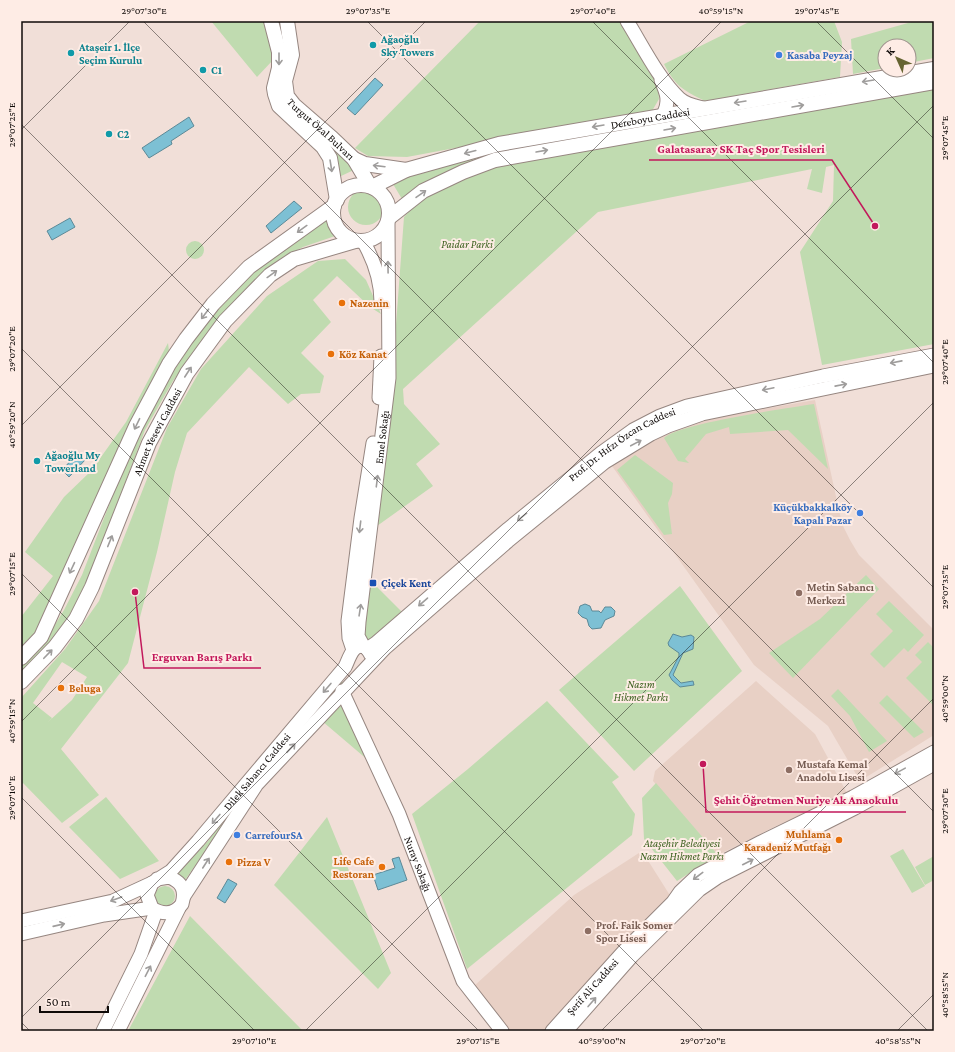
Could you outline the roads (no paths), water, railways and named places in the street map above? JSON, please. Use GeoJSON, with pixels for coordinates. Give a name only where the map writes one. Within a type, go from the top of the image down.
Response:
{"type":"FeatureCollection","features":[{"type":"Feature","properties":{"kind":"main road","name":"Turgut Özal Bulvarı"},"geometry":{"type":"LineString","coordinates":[[271,21],[279,52],[279,68],[274,88],[279,106],[323,147],[330,158],[335,203],[333,215],[340,232],[347,238],[359,241]]}},
{"type":"Feature","properties":{"kind":"main road","name":"Turgut Özal Bulvarı"},"geometry":{"type":"LineString","coordinates":[[287,21],[292,55],[285,81],[287,96],[294,105],[354,159],[371,186],[386,199],[389,221]]}},
{"type":"Feature","properties":{"kind":"main road","name":"Dereboyu Caddesi"},"geometry":{"type":"LineString","coordinates":[[371,186],[406,170],[499,144],[664,114],[934,69]]}},
{"type":"Feature","properties":{"kind":"main road","name":"Dereboyu Caddesi"},"geometry":{"type":"LineString","coordinates":[[389,221],[423,191],[494,160],[934,82]]}},
{"type":"Feature","properties":{"kind":"main road"},"geometry":{"type":"LineString","coordinates":[[354,159],[365,164],[406,170]]}},
{"type":"Feature","properties":{"kind":"main road"},"geometry":{"type":"LineString","coordinates":[[335,203],[340,194],[352,186],[371,186]]}},
{"type":"Feature","properties":{"kind":"main road","name":"Ahmet Yesevi Caddesi"},"geometry":{"type":"LineString","coordinates":[[21,658],[41,637],[136,426],[170,364],[186,339],[213,304],[249,267],[335,203]]}},
{"type":"Feature","properties":{"kind":"main road"},"geometry":{"type":"LineString","coordinates":[[359,241],[378,236],[389,221]]}},
{"type":"Feature","properties":{"kind":"main road","name":"Ahmet Yesevi Caddesi"},"geometry":{"type":"LineString","coordinates":[[21,682],[55,647],[76,619],[92,587],[149,443],[187,372],[224,320],[270,275],[294,259],[359,241]]}},
{"type":"Feature","properties":{"kind":"street"},"geometry":{"type":"LineString","coordinates":[[627,21],[655,66],[680,99],[690,105],[703,108]]}},
{"type":"Feature","properties":{"kind":"street"},"geometry":{"type":"LineString","coordinates":[[655,66],[666,93],[668,105],[664,114]]}},
{"type":"Feature","properties":{"kind":"street","name":"Emel Sokağı"},"geometry":{"type":"LineString","coordinates":[[358,651],[359,622],[389,378],[389,221]]}},
{"type":"Feature","properties":{"kind":"street","name":"Emel Sokağı"},"geometry":{"type":"LineString","coordinates":[[358,651],[349,638],[348,621],[361,518],[379,406],[381,351],[381,297],[377,273],[372,257],[359,241]]}},
{"type":"Feature","properties":{"kind":"street","name":"Prof. Dr. Hıfzı Özcan Caddesi"},"geometry":{"type":"LineString","coordinates":[[358,651],[376,643],[508,529],[603,457],[668,426],[702,414],[934,355]]}},
{"type":"Feature","properties":{"kind":"street","name":"Prof. Dr. Hıfzı Özcan Caddesi"},"geometry":{"type":"LineString","coordinates":[[823,382],[934,366]]}},
{"type":"Feature","properties":{"kind":"street","name":"Prof. Dr. Hıfzı Özcan Caddesi"},"geometry":{"type":"LineString","coordinates":[[368,664],[603,457]]}},
{"type":"Feature","properties":{"kind":"street"},"geometry":{"type":"LineString","coordinates":[[358,651],[371,657],[368,664],[361,667],[355,665],[358,651]]}},
{"type":"Feature","properties":{"kind":"street","name":"Dilek Sabancı Caddesi"},"geometry":{"type":"LineString","coordinates":[[21,921],[113,901],[171,871],[358,651]]}},
{"type":"Feature","properties":{"kind":"street","name":"Dilek Sabancı Caddesi"},"geometry":{"type":"LineString","coordinates":[[118,1031],[184,896],[257,784],[368,664]]}},
{"type":"Feature","properties":{"kind":"street","name":"Nuray Sokağı"},"geometry":{"type":"LineString","coordinates":[[342,691],[399,814],[463,981],[502,1031]]}},
{"type":"Feature","properties":{"kind":"street","name":"Şerif Ali Caddesi"},"geometry":{"type":"LineString","coordinates":[[552,1031],[624,951],[698,875],[761,842],[854,803],[934,752]]}},
{"type":"Feature","properties":{"kind":"street","name":"Şerif Ali Caddesi"},"geometry":{"type":"LineString","coordinates":[[566,1031],[632,956],[700,890],[718,877],[854,803],[934,764]]}},
{"type":"Feature","properties":{"kind":"street"},"geometry":{"type":"LineString","coordinates":[[103,1031],[141,954],[154,909],[147,895],[154,881],[169,877],[175,879],[184,889],[184,896]]}},
{"type":"Feature","properties":{"kind":"street"},"geometry":{"type":"LineString","coordinates":[[21,934],[104,915],[154,909],[168,914],[179,908]]}},
{"type":"Feature","properties":{"kind":"water"},"geometry":{"type":"Polygon","coordinates":[[[375,78],[383,85],[355,115],[347,108],[375,78]]]}},
{"type":"Feature","properties":{"kind":"water"},"geometry":{"type":"Polygon","coordinates":[[[189,117],[194,126],[171,141],[172,144],[149,158],[142,148],[189,117]]]}},
{"type":"Feature","properties":{"kind":"water"},"geometry":{"type":"Polygon","coordinates":[[[294,201],[302,208],[271,233],[266,226],[294,201]]]}},
{"type":"Feature","properties":{"kind":"water"},"geometry":{"type":"Polygon","coordinates":[[[70,218],[75,227],[52,240],[47,231],[70,218]]]}},
{"type":"Feature","properties":{"kind":"water"},"geometry":{"type":"Polygon","coordinates":[[[79,452],[86,459],[69,477],[62,470],[79,452]]]}},
{"type":"Feature","properties":{"kind":"water"},"geometry":{"type":"Polygon","coordinates":[[[585,604],[590,606],[592,611],[599,611],[601,613],[605,607],[611,607],[615,611],[614,616],[605,620],[601,628],[592,629],[589,626],[587,619],[578,613],[580,606],[585,604]]]}},
{"type":"Feature","properties":{"kind":"water"},"geometry":{"type":"Polygon","coordinates":[[[673,634],[682,637],[691,635],[694,637],[693,649],[683,653],[673,675],[681,683],[693,681],[694,685],[680,687],[669,675],[679,656],[679,653],[669,646],[668,643],[673,634]]]}},
{"type":"Feature","properties":{"kind":"water"},"geometry":{"type":"Polygon","coordinates":[[[399,857],[407,880],[378,890],[373,875],[395,868],[392,859],[399,857]]]}},
{"type":"Feature","properties":{"kind":"water"},"geometry":{"type":"Polygon","coordinates":[[[228,879],[237,884],[225,903],[217,898],[228,879]]]}},
{"type":"Feature","properties":{"kind":"place","name":"Ağaoğlu Sky Towers"},"geometry":{"type":"Point","coordinates":[373,45]}},
{"type":"Feature","properties":{"kind":"place","name":"Ataşeir 1. İlçe Seçim Kurulu"},"geometry":{"type":"Point","coordinates":[71,53]}},
{"type":"Feature","properties":{"kind":"place","name":"Kasaba Peyzaj"},"geometry":{"type":"Point","coordinates":[779,55]}},
{"type":"Feature","properties":{"kind":"place","name":"C1"},"geometry":{"type":"Point","coordinates":[203,70]}},
{"type":"Feature","properties":{"kind":"place","name":"C2"},"geometry":{"type":"Point","coordinates":[109,134]}},
{"type":"Feature","properties":{"kind":"place","name":"Galatasaray SK Taç Spor Tesisleri"},"geometry":{"type":"Point","coordinates":[875,226]}},
{"type":"Feature","properties":{"kind":"place","name":"Nazenin"},"geometry":{"type":"Point","coordinates":[342,303]}},
{"type":"Feature","properties":{"kind":"place","name":"Köz Kanat"},"geometry":{"type":"Point","coordinates":[331,354]}},
{"type":"Feature","properties":{"kind":"place","name":"Ağaoğlu My Towerland"},"geometry":{"type":"Point","coordinates":[37,461]}},
{"type":"Feature","properties":{"kind":"place","name":"Küçükbakkalköy Kapalı Pazar"},"geometry":{"type":"Point","coordinates":[860,513]}},
{"type":"Feature","properties":{"kind":"place","name":"Çiçek Kent"},"geometry":{"type":"Point","coordinates":[373,583]}},
{"type":"Feature","properties":{"kind":"place","name":"Erguvan Barış Parkı"},"geometry":{"type":"Point","coordinates":[135,592]}},
{"type":"Feature","properties":{"kind":"place","name":"Metin Sabancı Merkezi"},"geometry":{"type":"Point","coordinates":[799,593]}},
{"type":"Feature","properties":{"kind":"place","name":"Beluga"},"geometry":{"type":"Point","coordinates":[61,688]}},
{"type":"Feature","properties":{"kind":"place","name":"Şehit Öğretmen Nuriye Ak Anaokulu"},"geometry":{"type":"Point","coordinates":[703,764]}},
{"type":"Feature","properties":{"kind":"place","name":"Mustafa Kemal Anadolu Lisesi"},"geometry":{"type":"Point","coordinates":[789,770]}},
{"type":"Feature","properties":{"kind":"place","name":"CarrefourSA"},"geometry":{"type":"Point","coordinates":[237,835]}},
{"type":"Feature","properties":{"kind":"place","name":"Muhlama Karadeniz Mutfağı"},"geometry":{"type":"Point","coordinates":[839,840]}},
{"type":"Feature","properties":{"kind":"place","name":"Pizza V"},"geometry":{"type":"Point","coordinates":[229,862]}},
{"type":"Feature","properties":{"kind":"place","name":"Life Cafe Restoran"},"geometry":{"type":"Point","coordinates":[382,867]}},
{"type":"Feature","properties":{"kind":"place","name":"Prof. Faik Somer Spor Lisesi"},"geometry":{"type":"Point","coordinates":[588,931]}},
{"type":"Feature","properties":{"kind":"park label","name":"Paidar Parki"},"geometry":{"type":"Point","coordinates":[467,244]}},
{"type":"Feature","properties":{"kind":"park label","name":"Nazım Hikmet Parkı"},"geometry":{"type":"Point","coordinates":[641,690]}},
{"type":"Feature","properties":{"kind":"park label","name":"Ataşehir Belediyesi Nazım Hikmet Parkı"},"geometry":{"type":"Point","coordinates":[682,849]}}]}
